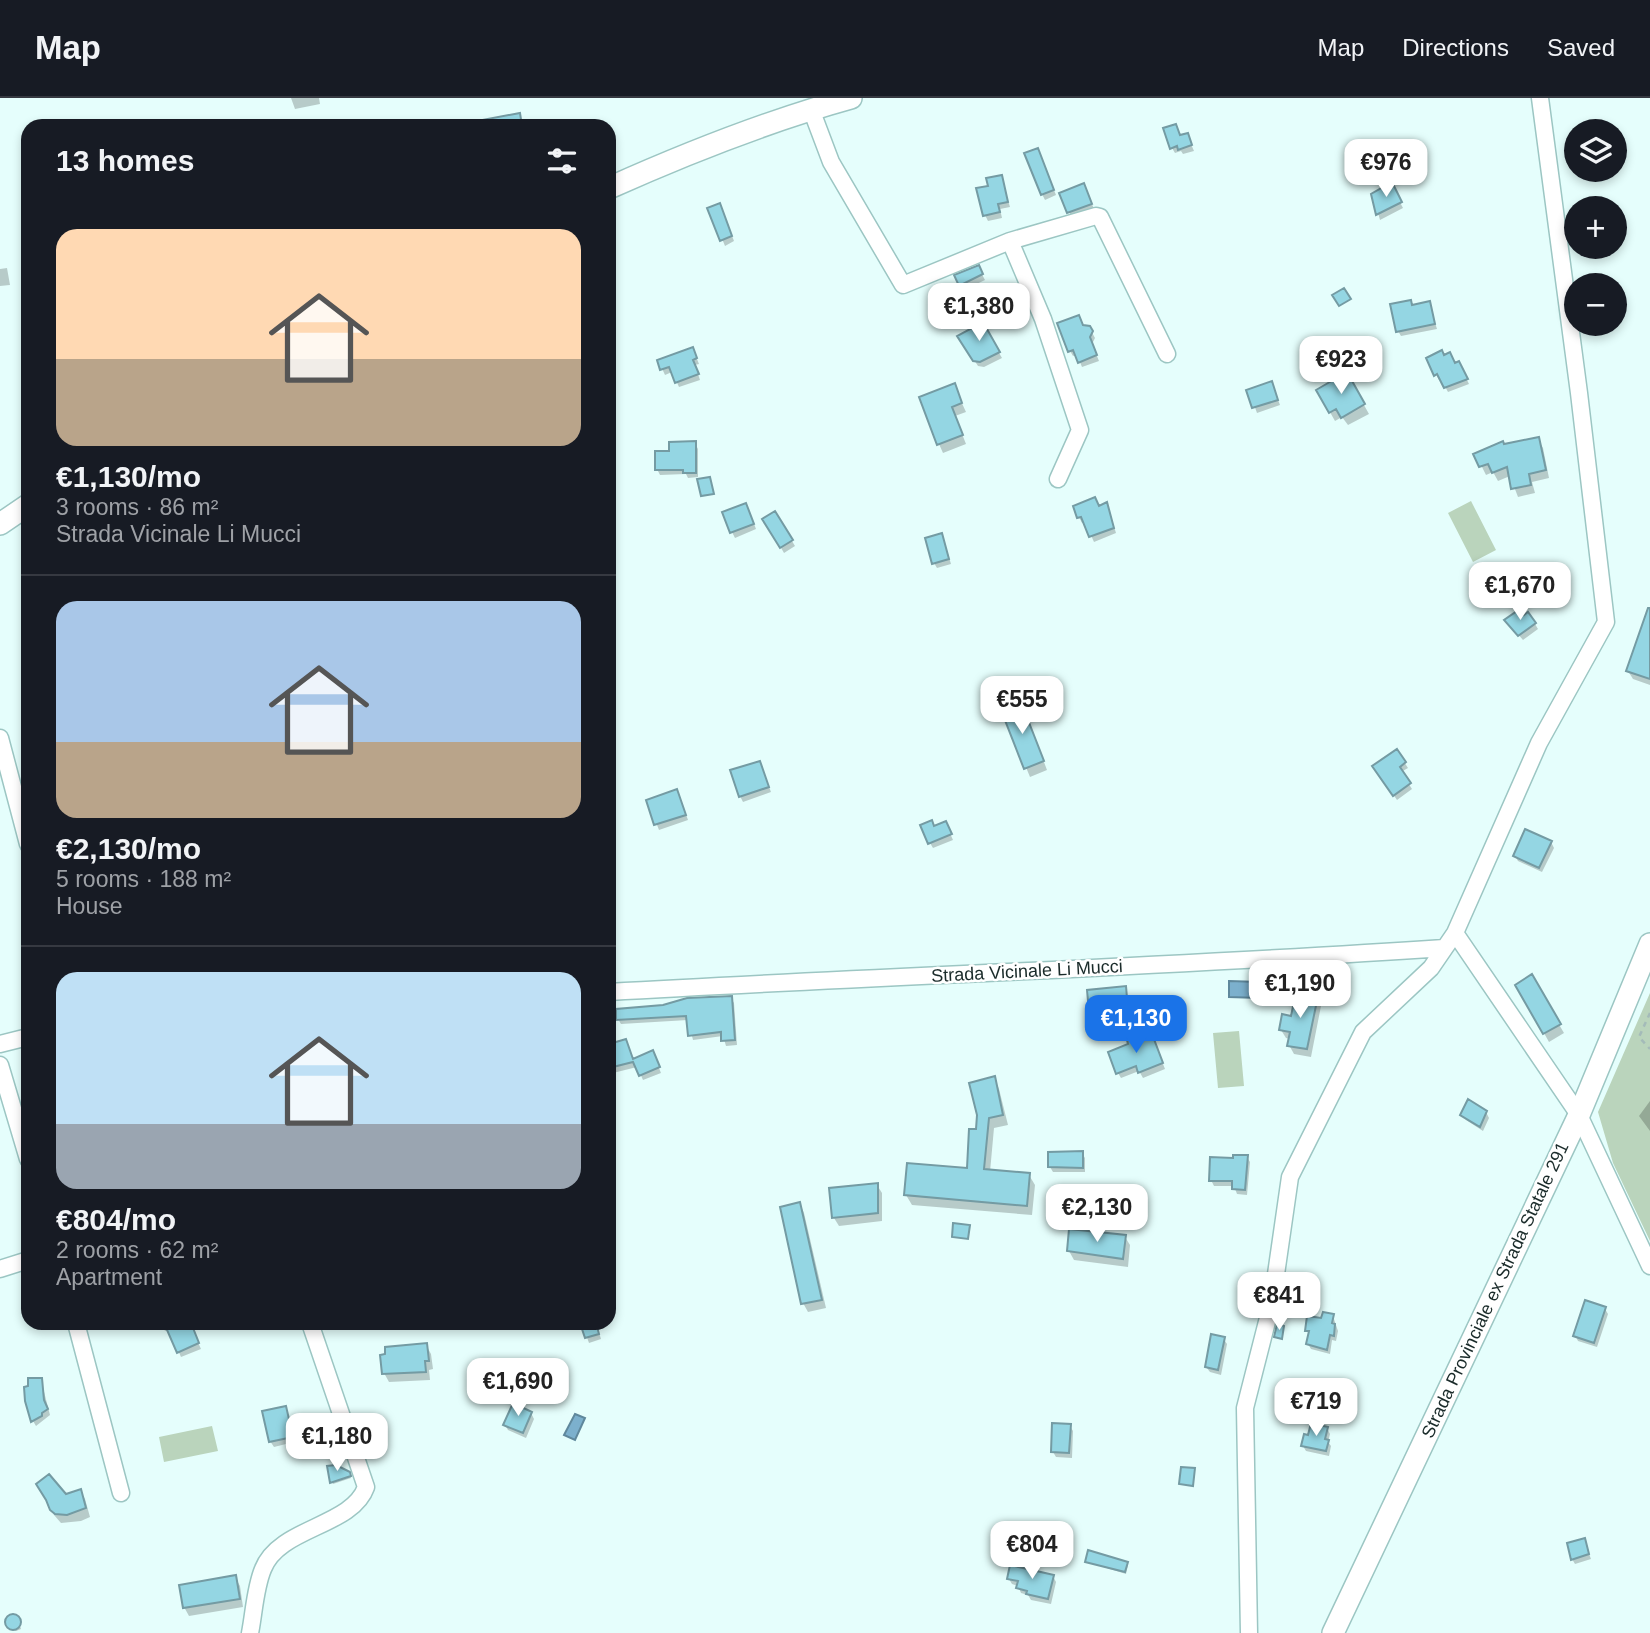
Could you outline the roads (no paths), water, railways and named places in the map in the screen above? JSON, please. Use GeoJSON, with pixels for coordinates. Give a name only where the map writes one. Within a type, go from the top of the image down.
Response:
{"type":"FeatureCollection","features":[{"type":"Feature","properties":{"kind":"street"},"geometry":{"type":"LineString","coordinates":[[616,185],[666,162],[811,109],[851,98]]}},
{"type":"Feature","properties":{"kind":"street"},"geometry":{"type":"LineString","coordinates":[[1249,1633],[1245,1408],[1272,1302],[1290,1177],[1363,1032],[1431,968],[1455,933],[1539,743],[1606,622],[1580,393],[1540,98]]}},
{"type":"Feature","properties":{"kind":"street"},"geometry":{"type":"LineString","coordinates":[[811,109],[831,162],[902,285],[1010,242],[1093,217],[1100,218],[1167,354]]}},
{"type":"Feature","properties":{"kind":"street"},"geometry":{"type":"LineString","coordinates":[[1010,242],[1043,319],[1080,430],[1058,479]]}},
{"type":"Feature","properties":{"kind":"street"},"geometry":{"type":"LineString","coordinates":[[0,524],[21,510]]}},
{"type":"Feature","properties":{"kind":"street"},"geometry":{"type":"LineString","coordinates":[[0,738],[21,818]]}},
{"type":"Feature","properties":{"kind":"street"},"geometry":{"type":"LineString","coordinates":[[1455,933],[1579,1115],[1650,1266]]}},
{"type":"Feature","properties":{"kind":"street","name":"Strada Provinciale ex Strada Statale 291"},"geometry":{"type":"LineString","coordinates":[[1333,1633],[1579,1115],[1650,944]]}},
{"type":"Feature","properties":{"kind":"street","name":"Strada Vicinale Li Mucci"},"geometry":{"type":"LineString","coordinates":[[616,992],[890,976],[1268,960],[1444,948]]}},
{"type":"Feature","properties":{"kind":"street"},"geometry":{"type":"LineString","coordinates":[[0,1044],[21,1039]]}},
{"type":"Feature","properties":{"kind":"street"},"geometry":{"type":"LineString","coordinates":[[0,1065],[21,1135]]}},
{"type":"Feature","properties":{"kind":"street"},"geometry":{"type":"LineString","coordinates":[[0,1269],[21,1262]]}},
{"type":"Feature","properties":{"kind":"street"},"geometry":{"type":"LineString","coordinates":[[78,1330],[121,1493]]}},
{"type":"Feature","properties":{"kind":"street"},"geometry":{"type":"LineString","coordinates":[[250,1633],[263,1567],[282,1545],[362,1498],[366,1487],[312,1330]]}},
{"type":"Feature","properties":{"kind":"water"},"geometry":{"type":"Polygon","coordinates":[[[1229,981],[1259,982],[1259,998],[1229,997],[1229,981]]]}},
{"type":"Feature","properties":{"kind":"water"},"geometry":{"type":"Polygon","coordinates":[[[575,1414],[585,1418],[575,1440],[564,1435],[575,1414]]]}}]}
